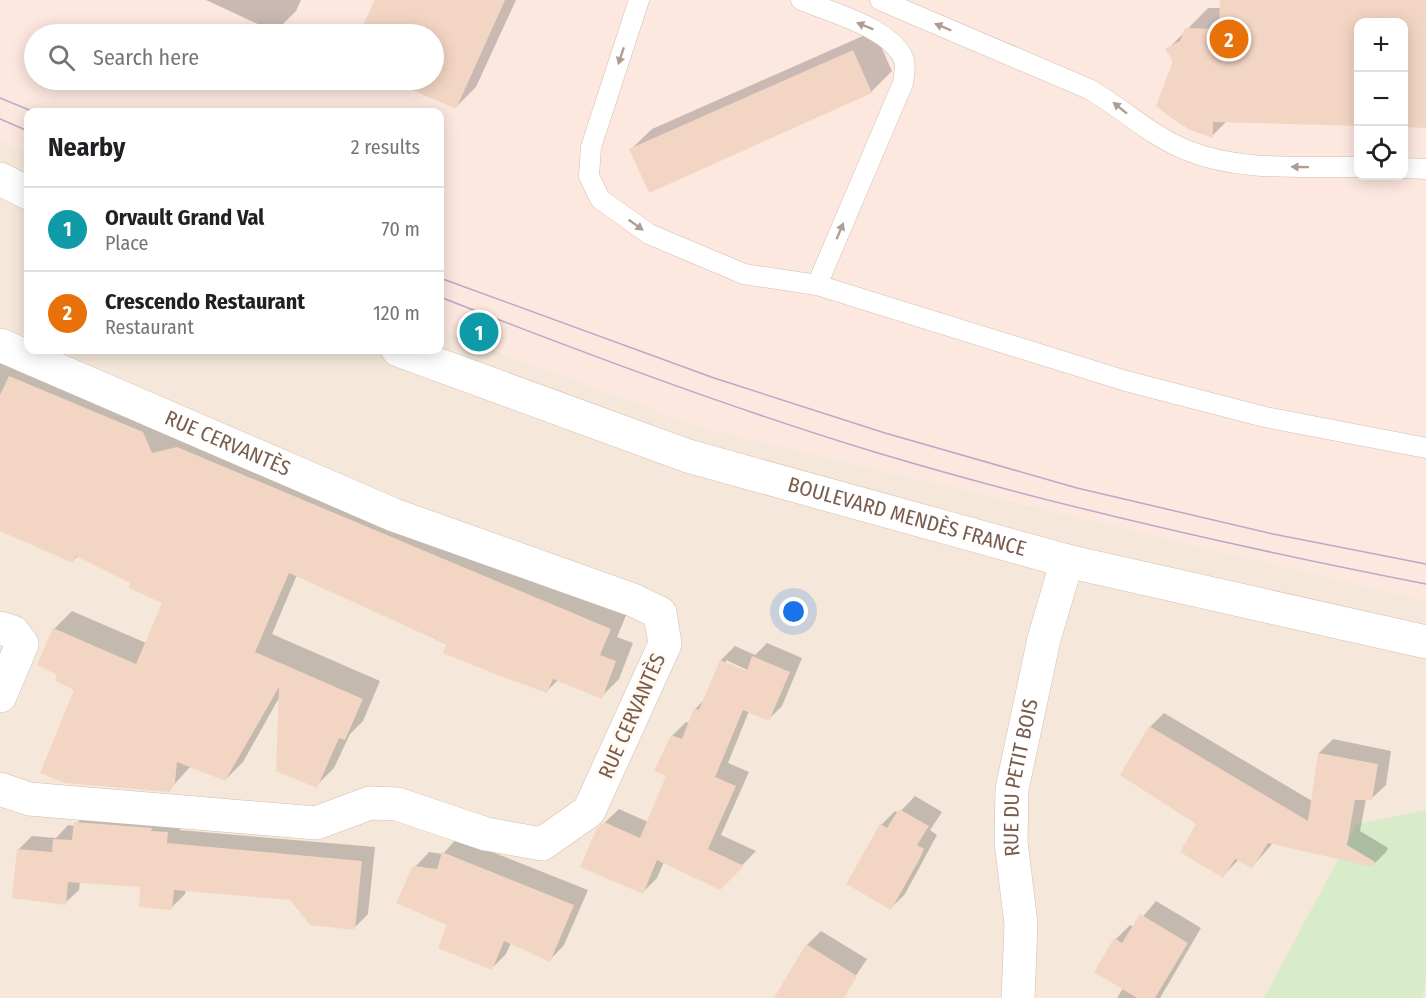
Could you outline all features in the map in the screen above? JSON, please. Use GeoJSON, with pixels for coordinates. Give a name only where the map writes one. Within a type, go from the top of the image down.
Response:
{"type":"FeatureCollection","features":[{"type":"Feature","properties":{"kind":"street"},"geometry":{"type":"LineString","coordinates":[[0,179],[24,191]]}},
{"type":"Feature","properties":{"kind":"street","name":"RUE CERVANTÈS"},"geometry":{"type":"LineString","coordinates":[[0,345],[394,515],[633,600],[660,613],[665,644],[589,812],[542,844],[486,834],[397,804],[370,803],[316,823],[29,799],[0,789]]}},
{"type":"Feature","properties":{"kind":"street","name":"BOULEVARD MENDÈS FRANCE"},"geometry":{"type":"LineString","coordinates":[[409,354],[688,456],[1067,561],[1426,642]]}},
{"type":"Feature","properties":{"kind":"street","name":"RUE DU PETIT BOIS"},"geometry":{"type":"LineString","coordinates":[[1018,998],[1021,924],[1011,842],[1012,789],[1044,639],[1067,561]]}},
{"type":"Feature","properties":{"kind":"street"},"geometry":{"type":"LineString","coordinates":[[0,627],[13,632],[22,644],[0,696]]}},
{"type":"Feature","properties":{"kind":"lane"},"geometry":{"type":"LineString","coordinates":[[639,0],[591,147],[589,176],[600,199],[649,234],[744,273],[817,285],[1138,384],[1265,417],[1426,448]]}},
{"type":"Feature","properties":{"kind":"lane"},"geometry":{"type":"LineString","coordinates":[[801,0],[879,32],[896,46],[904,61],[903,83],[817,285]]}},
{"type":"Feature","properties":{"kind":"lane"},"geometry":{"type":"LineString","coordinates":[[880,0],[1089,88],[1118,105],[1135,122],[1184,150],[1213,160],[1249,166],[1354,167]]}},
{"type":"Feature","properties":{"kind":"lane"},"geometry":{"type":"LineString","coordinates":[[1408,168],[1426,169]]}},
{"type":"Feature","properties":{"kind":"shaded area"},"geometry":{"type":"Polygon","coordinates":[[[0,0],[1426,0],[1426,600],[705,428],[444,331],[444,108],[24,108],[24,151],[0,139],[0,0]]]}},
{"type":"Feature","properties":{"kind":"shaded area"},"geometry":{"type":"Polygon","coordinates":[[[0,139],[24,151],[24,354],[444,354],[444,331],[705,428],[1426,600],[1426,998],[0,998],[0,139]]]}},
{"type":"Feature","properties":{"kind":"green space"},"geometry":{"type":"Polygon","coordinates":[[[1426,810],[1426,975],[1423,998],[1264,998],[1357,824],[1426,810]]]}},
{"type":"Feature","properties":{"kind":"building"},"geometry":{"type":"Polygon","coordinates":[[[375,0],[505,0],[456,109],[412,90],[444,90],[444,24],[364,24],[375,0]]]}},
{"type":"Feature","properties":{"kind":"building"},"geometry":{"type":"Polygon","coordinates":[[[1220,0],[1426,0],[1426,128],[1408,127],[1408,18],[1354,18],[1354,126],[1213,122],[1213,138],[1190,130],[1156,106],[1173,61],[1165,49],[1180,41],[1185,28],[1219,29],[1220,0]]]}},
{"type":"Feature","properties":{"kind":"building"},"geometry":{"type":"Polygon","coordinates":[[[853,50],[872,93],[649,193],[629,149],[853,50]]]}},
{"type":"Feature","properties":{"kind":"building"},"geometry":{"type":"Polygon","coordinates":[[[9,376],[143,432],[152,453],[177,447],[611,629],[600,655],[616,661],[602,699],[553,679],[547,693],[495,674],[443,653],[446,644],[289,573],[255,652],[363,699],[345,740],[339,738],[317,788],[276,771],[279,687],[225,781],[177,762],[175,782],[170,792],[65,783],[40,773],[74,690],[55,681],[57,675],[37,665],[53,628],[136,664],[162,603],[129,588],[130,583],[76,556],[73,563],[0,531],[0,395],[9,376]]]}},
{"type":"Feature","properties":{"kind":"building"},"geometry":{"type":"Polygon","coordinates":[[[752,656],[790,672],[769,721],[743,710],[715,777],[736,786],[708,849],[744,866],[720,890],[657,860],[643,894],[580,867],[597,828],[604,822],[640,838],[666,776],[654,771],[671,735],[682,739],[694,708],[699,710],[720,660],[747,671],[752,656]]]}},
{"type":"Feature","properties":{"kind":"building"},"geometry":{"type":"Polygon","coordinates":[[[1149,726],[1308,821],[1318,753],[1378,764],[1372,800],[1355,800],[1347,845],[1375,862],[1373,867],[1268,843],[1252,869],[1235,859],[1223,878],[1180,852],[1196,824],[1120,775],[1149,726]]]}},
{"type":"Feature","properties":{"kind":"building"},"geometry":{"type":"Polygon","coordinates":[[[899,809],[929,826],[917,845],[924,849],[891,910],[846,884],[880,824],[887,828],[899,809]]]}},
{"type":"Feature","properties":{"kind":"building"},"geometry":{"type":"Polygon","coordinates":[[[74,822],[152,828],[151,831],[168,832],[167,843],[362,861],[355,930],[310,925],[290,900],[174,890],[172,910],[139,907],[140,887],[68,882],[66,905],[12,898],[17,849],[52,852],[53,839],[72,840],[74,822]]]}},
{"type":"Feature","properties":{"kind":"building"},"geometry":{"type":"Polygon","coordinates":[[[442,852],[574,905],[550,962],[504,941],[492,970],[438,948],[447,925],[396,903],[413,866],[437,869],[442,852]]]}},
{"type":"Feature","properties":{"kind":"building"},"geometry":{"type":"Polygon","coordinates":[[[1140,914],[1188,943],[1155,998],[1137,998],[1094,972],[1114,938],[1122,943],[1140,914]]]}},
{"type":"Feature","properties":{"kind":"building"},"geometry":{"type":"Polygon","coordinates":[[[806,944],[857,976],[844,998],[774,998],[806,944]]]}},
{"type":"Feature","properties":{"kind":"tram line"},"geometry":{"type":"LineString","coordinates":[[0,98],[24,108]]}},
{"type":"Feature","properties":{"kind":"tram line"},"geometry":{"type":"LineString","coordinates":[[0,119],[24,129]]}},
{"type":"Feature","properties":{"kind":"tram line"},"geometry":{"type":"LineString","coordinates":[[444,279],[714,378],[885,433],[1077,488],[1273,534],[1426,564]]}},
{"type":"Feature","properties":{"kind":"tram line"},"geometry":{"type":"LineString","coordinates":[[444,299],[548,339],[767,418],[946,473],[1151,525],[1426,584]]}},
{"type":"Feature","properties":{"kind":"place","name":"Crescendo Restaurant"},"geometry":{"type":"Point","coordinates":[1229,39]}},
{"type":"Feature","properties":{"kind":"place","name":"Orvault Grand Val"},"geometry":{"type":"Point","coordinates":[479,332]}}]}
